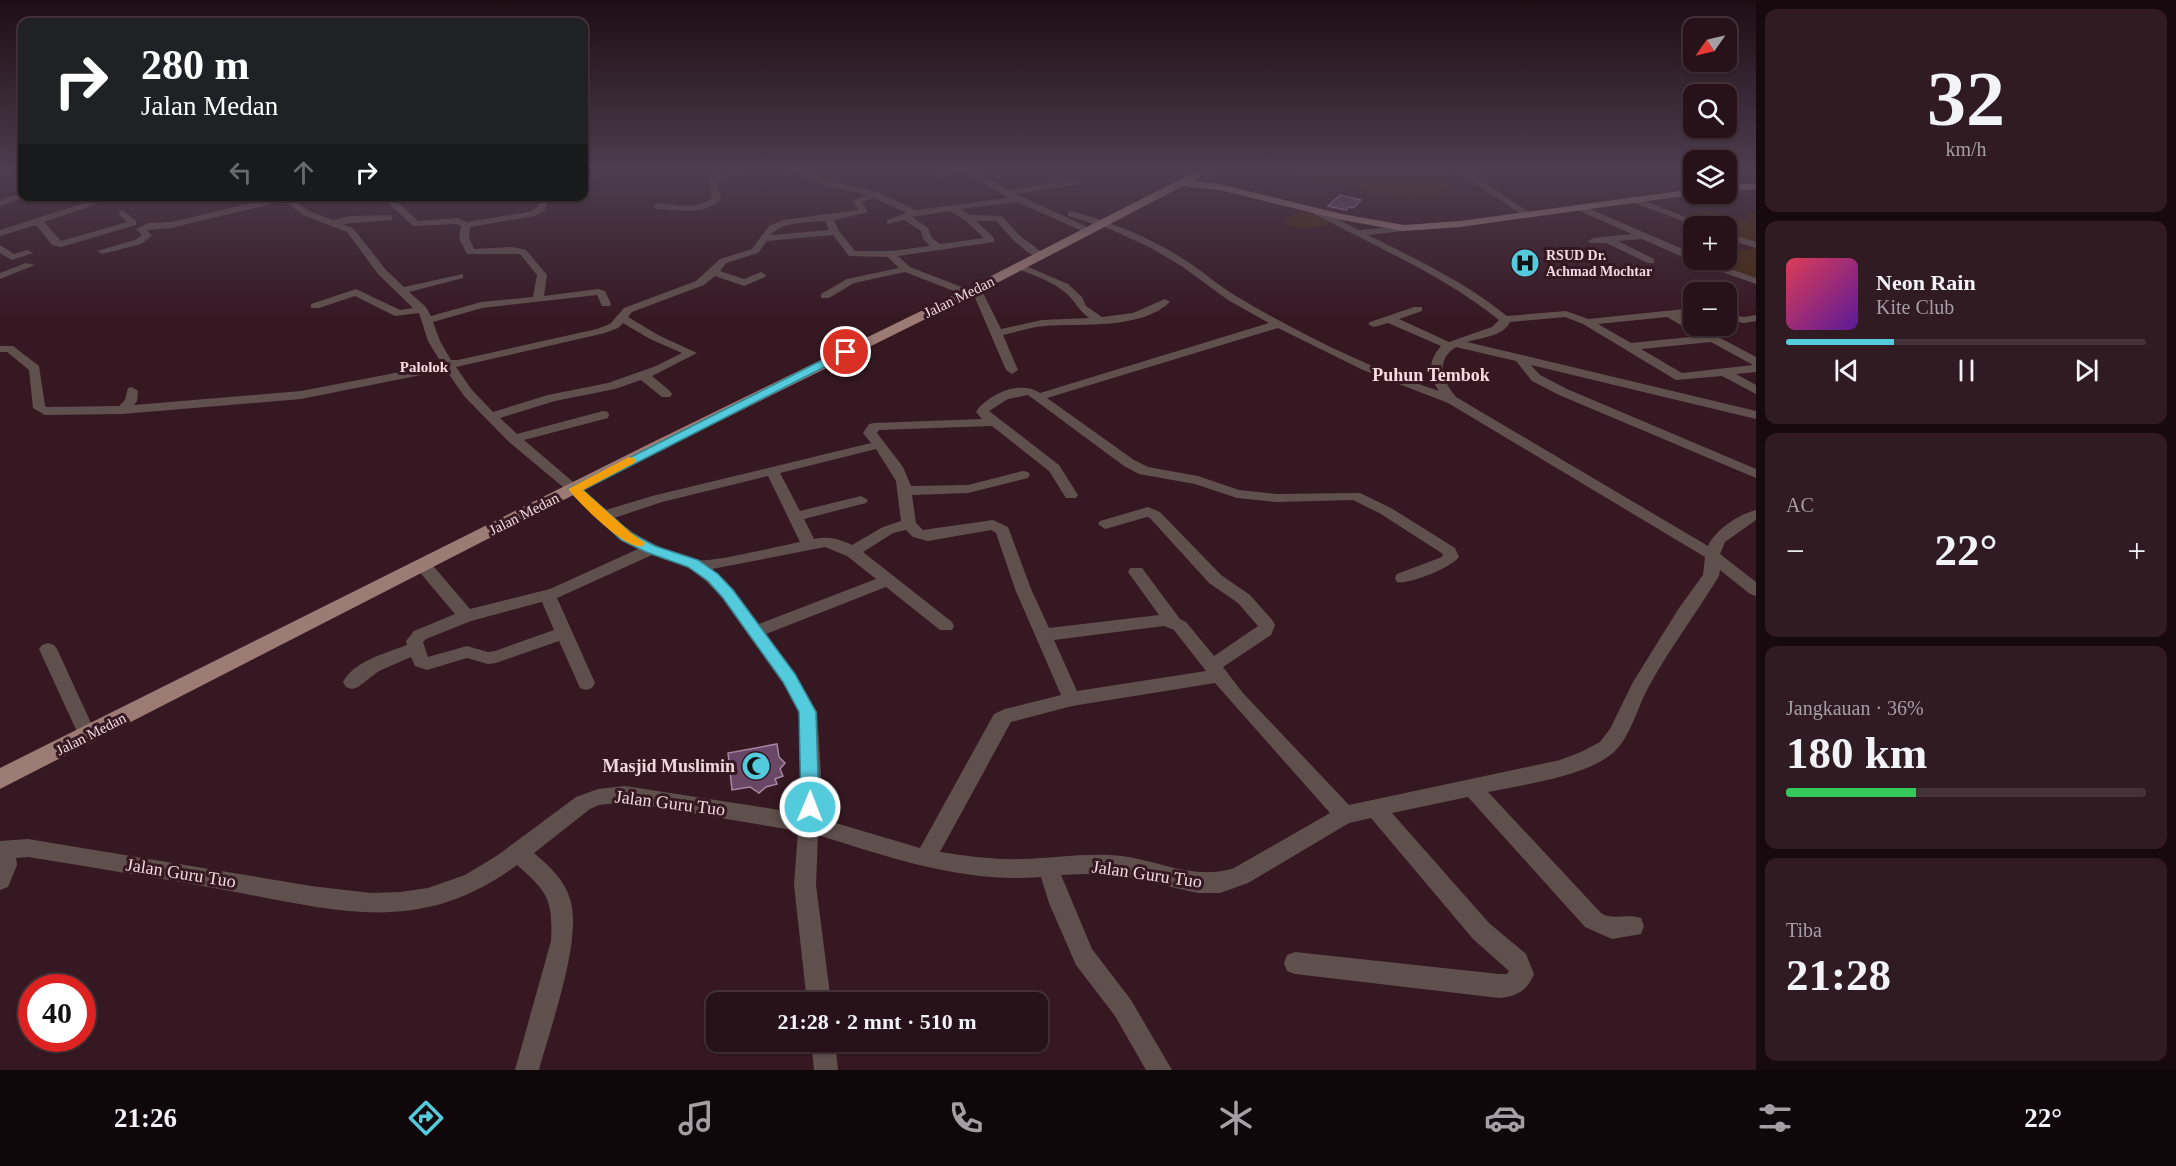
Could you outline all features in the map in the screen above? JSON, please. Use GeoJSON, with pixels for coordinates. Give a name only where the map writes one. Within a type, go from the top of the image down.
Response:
{"type":"FeatureCollection","features":[{"type":"Feature","properties":{"kind":"main road","name":"Jalan Medan"},"geometry":{"type":"LineString","coordinates":[[0,779],[972,291],[1110,219]]}},
{"type":"Feature","properties":{"kind":"main road"},"geometry":{"type":"LineString","coordinates":[[1355,219],[1404,228],[1492,219]]}},
{"type":"Feature","properties":{"kind":"street"},"geometry":{"type":"LineString","coordinates":[[0,233],[45,219]]}},
{"type":"Feature","properties":{"kind":"street"},"geometry":{"type":"LineString","coordinates":[[38,221],[55,243],[61,244],[133,223],[129,219]]}},
{"type":"Feature","properties":{"kind":"street"},"geometry":{"type":"LineString","coordinates":[[102,252],[140,241],[147,236],[141,229],[144,227],[159,224],[171,225],[196,219]]}},
{"type":"Feature","properties":{"kind":"street"},"geometry":{"type":"LineString","coordinates":[[322,219],[351,230],[382,273],[422,309],[434,341],[448,365],[468,393],[514,440],[574,489],[626,537],[698,567],[713,578],[728,594],[789,678],[808,712],[811,774],[805,885],[818,992]]}},
{"type":"Feature","properties":{"kind":"street"},"geometry":{"type":"LineString","coordinates":[[333,223],[354,219]]}},
{"type":"Feature","properties":{"kind":"street"},"geometry":{"type":"LineString","coordinates":[[410,219],[416,224],[457,220],[466,225],[502,219]]}},
{"type":"Feature","properties":{"kind":"street"},"geometry":{"type":"LineString","coordinates":[[1,349],[9,348],[35,369],[39,408],[41,409],[122,410],[301,396],[486,358],[602,331],[614,326],[621,317],[636,306],[700,283],[723,261],[755,250],[777,224],[814,219]]}},
{"type":"Feature","properties":{"kind":"street"},"geometry":{"type":"LineString","coordinates":[[829,219],[852,254],[891,254],[991,240],[969,219]]}},
{"type":"Feature","properties":{"kind":"street"},"geometry":{"type":"LineString","coordinates":[[890,222],[899,219]]}},
{"type":"Feature","properties":{"kind":"street"},"geometry":{"type":"LineString","coordinates":[[915,219],[925,230],[928,239],[939,248]]}},
{"type":"Feature","properties":{"kind":"street"},"geometry":{"type":"LineString","coordinates":[[1000,219],[1016,237],[1040,255]]}},
{"type":"Feature","properties":{"kind":"street"},"geometry":{"type":"LineString","coordinates":[[1059,219],[1096,226]]}},
{"type":"Feature","properties":{"kind":"street"},"geometry":{"type":"LineString","coordinates":[[1081,219],[1174,257],[1219,290],[1280,324],[1391,378],[1452,400],[1712,555],[1756,590]]}},
{"type":"Feature","properties":{"kind":"street"},"geometry":{"type":"LineString","coordinates":[[1331,219],[1435,273],[1494,309],[1505,319],[1566,314],[1587,322],[1680,377],[1756,368]]}},
{"type":"Feature","properties":{"kind":"street"},"geometry":{"type":"LineString","coordinates":[[1604,219],[1683,254]]}},
{"type":"Feature","properties":{"kind":"street"},"geometry":{"type":"LineString","coordinates":[[466,225],[464,238],[470,252],[512,250],[523,252],[535,264],[542,275],[539,297],[536,300]]}},
{"type":"Feature","properties":{"kind":"street"},"geometry":{"type":"LineString","coordinates":[[1359,233],[1404,228]]}},
{"type":"Feature","properties":{"kind":"street"},"geometry":{"type":"LineString","coordinates":[[763,239],[836,232]]}},
{"type":"Feature","properties":{"kind":"street"},"geometry":{"type":"LineString","coordinates":[[1593,241],[1642,236]]}},
{"type":"Feature","properties":{"kind":"street"},"geometry":{"type":"LineString","coordinates":[[1737,239],[1756,245]]}},
{"type":"Feature","properties":{"kind":"street"},"geometry":{"type":"LineString","coordinates":[[1608,240],[1651,261]]}},
{"type":"Feature","properties":{"kind":"street"},"geometry":{"type":"LineString","coordinates":[[0,248],[12,257],[28,253]]}},
{"type":"Feature","properties":{"kind":"street"},"geometry":{"type":"LineString","coordinates":[[891,254],[906,269],[972,291],[989,310],[996,334],[1012,370]]}},
{"type":"Feature","properties":{"kind":"street"},"geometry":{"type":"LineString","coordinates":[[0,276],[30,265]]}},
{"type":"Feature","properties":{"kind":"street"},"geometry":{"type":"LineString","coordinates":[[1019,266],[1072,292],[1080,300],[1082,308],[1102,322]]}},
{"type":"Feature","properties":{"kind":"street"},"geometry":{"type":"LineString","coordinates":[[825,297],[851,280],[906,269]]}},
{"type":"Feature","properties":{"kind":"street"},"geometry":{"type":"LineString","coordinates":[[1726,270],[1756,281]]}},
{"type":"Feature","properties":{"kind":"street"},"geometry":{"type":"LineString","coordinates":[[714,272],[744,283],[761,275]]}},
{"type":"Feature","properties":{"kind":"street"},"geometry":{"type":"LineString","coordinates":[[402,291],[459,276]]}},
{"type":"Feature","properties":{"kind":"street"},"geometry":{"type":"LineString","coordinates":[[315,306],[356,292],[399,314],[422,309]]}},
{"type":"Feature","properties":{"kind":"street"},"geometry":{"type":"LineString","coordinates":[[428,320],[481,305],[598,292],[601,293],[606,304]]}},
{"type":"Feature","properties":{"kind":"street"},"geometry":{"type":"LineString","coordinates":[[996,334],[1040,324],[1102,322],[1148,313],[1165,302]]}},
{"type":"Feature","properties":{"kind":"street"},"geometry":{"type":"LineString","coordinates":[[1374,324],[1418,309]]}},
{"type":"Feature","properties":{"kind":"street"},"geometry":{"type":"LineString","coordinates":[[1587,322],[1683,312]]}},
{"type":"Feature","properties":{"kind":"street"},"geometry":{"type":"LineString","coordinates":[[1669,314],[1756,362]]}},
{"type":"Feature","properties":{"kind":"street"},"geometry":{"type":"LineString","coordinates":[[491,417],[552,398],[611,386],[643,375],[691,353],[654,337],[621,317]]}},
{"type":"Feature","properties":{"kind":"street"},"geometry":{"type":"LineString","coordinates":[[1737,319],[1756,318]]}},
{"type":"Feature","properties":{"kind":"street"},"geometry":{"type":"LineString","coordinates":[[1389,319],[1452,344],[1756,415]]}},
{"type":"Feature","properties":{"kind":"street"},"geometry":{"type":"LineString","coordinates":[[1452,400],[1442,388],[1437,375],[1439,354],[1452,344],[1498,329],[1504,324],[1505,319]]}},
{"type":"Feature","properties":{"kind":"street"},"geometry":{"type":"LineString","coordinates":[[1038,397],[1280,324]]}},
{"type":"Feature","properties":{"kind":"street"},"geometry":{"type":"LineString","coordinates":[[1629,347],[1712,338]]}},
{"type":"Feature","properties":{"kind":"street"},"geometry":{"type":"LineString","coordinates":[[1521,360],[1536,378],[1563,392],[1756,474]]}},
{"type":"Feature","properties":{"kind":"street"},"geometry":{"type":"LineString","coordinates":[[1724,372],[1756,390]]}},
{"type":"Feature","properties":{"kind":"street"},"geometry":{"type":"LineString","coordinates":[[643,375],[666,394]]}},
{"type":"Feature","properties":{"kind":"street"},"geometry":{"type":"LineString","coordinates":[[122,410],[131,401],[132,391]]}},
{"type":"Feature","properties":{"kind":"street"},"geometry":{"type":"LineString","coordinates":[[1071,495],[1054,468],[981,412],[985,406],[1023,391],[1031,392],[1129,463],[1144,471],[1198,480],[1237,494],[1276,498],[1355,496],[1386,511],[1450,552],[1451,557],[1447,561],[1403,578]]}},
{"type":"Feature","properties":{"kind":"street"},"geometry":{"type":"LineString","coordinates":[[514,440],[603,415]]}},
{"type":"Feature","properties":{"kind":"street"},"geometry":{"type":"LineString","coordinates":[[994,422],[879,426],[874,427],[870,433],[896,467],[903,481],[909,524],[922,536],[993,525],[1000,526],[1023,589],[1072,699]]}},
{"type":"Feature","properties":{"kind":"street"},"geometry":{"type":"LineString","coordinates":[[603,516],[657,499],[877,445]]}},
{"type":"Feature","properties":{"kind":"street"},"geometry":{"type":"LineString","coordinates":[[772,472],[809,544]]}},
{"type":"Feature","properties":{"kind":"street"},"geometry":{"type":"LineString","coordinates":[[903,491],[968,489],[1023,475]]}},
{"type":"Feature","properties":{"kind":"street"},"geometry":{"type":"LineString","coordinates":[[795,517],[861,500]]}},
{"type":"Feature","properties":{"kind":"street"},"geometry":{"type":"LineString","coordinates":[[925,859],[1001,720],[1010,714],[1072,699],[1215,671],[1265,631],[1266,625],[1244,599],[1215,579],[1155,515],[1142,514],[1105,524]]}},
{"type":"Feature","properties":{"kind":"street"},"geometry":{"type":"LineString","coordinates":[[1712,555],[1719,539],[1744,520],[1756,515]]}},
{"type":"Feature","properties":{"kind":"street"},"geometry":{"type":"LineString","coordinates":[[852,552],[888,530],[909,524]]}},
{"type":"Feature","properties":{"kind":"street"},"geometry":{"type":"LineString","coordinates":[[698,567],[809,544],[837,544],[852,552],[946,626]]}},
{"type":"Feature","properties":{"kind":"street"},"geometry":{"type":"LineString","coordinates":[[563,633],[488,658],[467,652],[427,664],[421,661],[414,641],[416,638],[466,616],[548,596],[651,549]]}},
{"type":"Feature","properties":{"kind":"street","name":"Jalan Guru Tuo"},"geometry":{"type":"LineString","coordinates":[[0,851],[28,848],[336,899],[402,903],[454,891],[496,868],[583,803],[611,794],[626,794],[810,824],[925,859],[975,867],[1022,869],[1085,864],[1123,866],[1198,883],[1220,883],[1240,876],[1345,815],[1561,768],[1588,758],[1607,747],[1617,734],[1651,668],[1685,612],[1711,576],[1712,555]]}},
{"type":"Feature","properties":{"kind":"street"},"geometry":{"type":"LineString","coordinates":[[423,565],[466,616]]}},
{"type":"Feature","properties":{"kind":"street"},"geometry":{"type":"LineString","coordinates":[[1136,572],[1173,622],[1187,634],[1256,721],[1345,815]]}},
{"type":"Feature","properties":{"kind":"street"},"geometry":{"type":"LineString","coordinates":[[754,632],[886,581]]}},
{"type":"Feature","properties":{"kind":"street"},"geometry":{"type":"LineString","coordinates":[[548,596],[586,683]]}},
{"type":"Feature","properties":{"kind":"street"},"geometry":{"type":"LineString","coordinates":[[1043,635],[1149,621],[1173,622]]}},
{"type":"Feature","properties":{"kind":"street"},"geometry":{"type":"LineString","coordinates":[[352,682],[373,666],[416,648]]}},
{"type":"Feature","properties":{"kind":"street"},"geometry":{"type":"LineString","coordinates":[[48,649],[88,736]]}},
{"type":"Feature","properties":{"kind":"street"},"geometry":{"type":"LineString","coordinates":[[1472,788],[1602,928],[1633,926]]}},
{"type":"Feature","properties":{"kind":"street"},"geometry":{"type":"LineString","coordinates":[[1295,963],[1499,986],[1512,985],[1522,974],[1518,962],[1481,931],[1376,809]]}},
{"type":"Feature","properties":{"kind":"street"},"geometry":{"type":"LineString","coordinates":[[0,851],[5,856],[6,865],[0,880]]}},
{"type":"Feature","properties":{"kind":"street"},"geometry":{"type":"LineString","coordinates":[[517,852],[552,883],[561,900],[564,920],[562,941],[527,1070]]}},
{"type":"Feature","properties":{"kind":"street"},"geometry":{"type":"LineString","coordinates":[[1048,867],[1060,903],[1084,957],[1123,1008],[1160,1070]]}},
{"type":"Feature","properties":{"kind":"street"},"geometry":{"type":"LineString","coordinates":[[824,1052],[826,1070]]}},
{"type":"Feature","properties":{"kind":"shaded area"},"geometry":{"type":"Polygon","coordinates":[[[1322,219],[1330,225],[1300,229],[1281,220],[1322,219]]]}},
{"type":"Feature","properties":{"kind":"shaded area"},"geometry":{"type":"Polygon","coordinates":[[[1756,219],[1756,244],[1737,237],[1742,234],[1737,232],[1737,220],[1756,219]]]}},
{"type":"Feature","properties":{"kind":"shaded area"},"geometry":{"type":"Polygon","coordinates":[[[1756,248],[1756,279],[1734,270],[1737,270],[1737,251],[1756,248]]]}},
{"type":"Feature","properties":{"kind":"building","name":"Masjid Muslimin"},"geometry":{"type":"Polygon","coordinates":[[[777,744],[779,757],[785,763],[780,769],[783,776],[775,779],[777,784],[766,787],[759,793],[750,787],[732,790],[728,753],[777,744]]]}},
{"type":"Feature","properties":{"kind":"slow traffic"},"geometry":{"type":"LineString","coordinates":[[629,461],[574,489],[626,537],[639,543]]}},
{"type":"Feature","properties":{"kind":"place","name":"RSUD Dr. Achmad Mochtar"},"geometry":{"type":"Point","coordinates":[1525,263]}},
{"type":"Feature","properties":{"kind":"place","name":"Masjid Muslimin"},"geometry":{"type":"Point","coordinates":[756,766]}},
{"type":"Feature","properties":{"kind":"district","name":"Palolok"},"geometry":{"type":"Point","coordinates":[424,367]}},
{"type":"Feature","properties":{"kind":"district","name":"Puhun Tembok"},"geometry":{"type":"Point","coordinates":[1431,375]}},
{"type":"Feature","properties":{"kind":"route"},"geometry":{"type":"LineString","coordinates":[[810,807],[808,712],[789,678],[728,594],[713,578],[693,563],[651,549],[626,537],[574,489],[846,352]]}}]}
